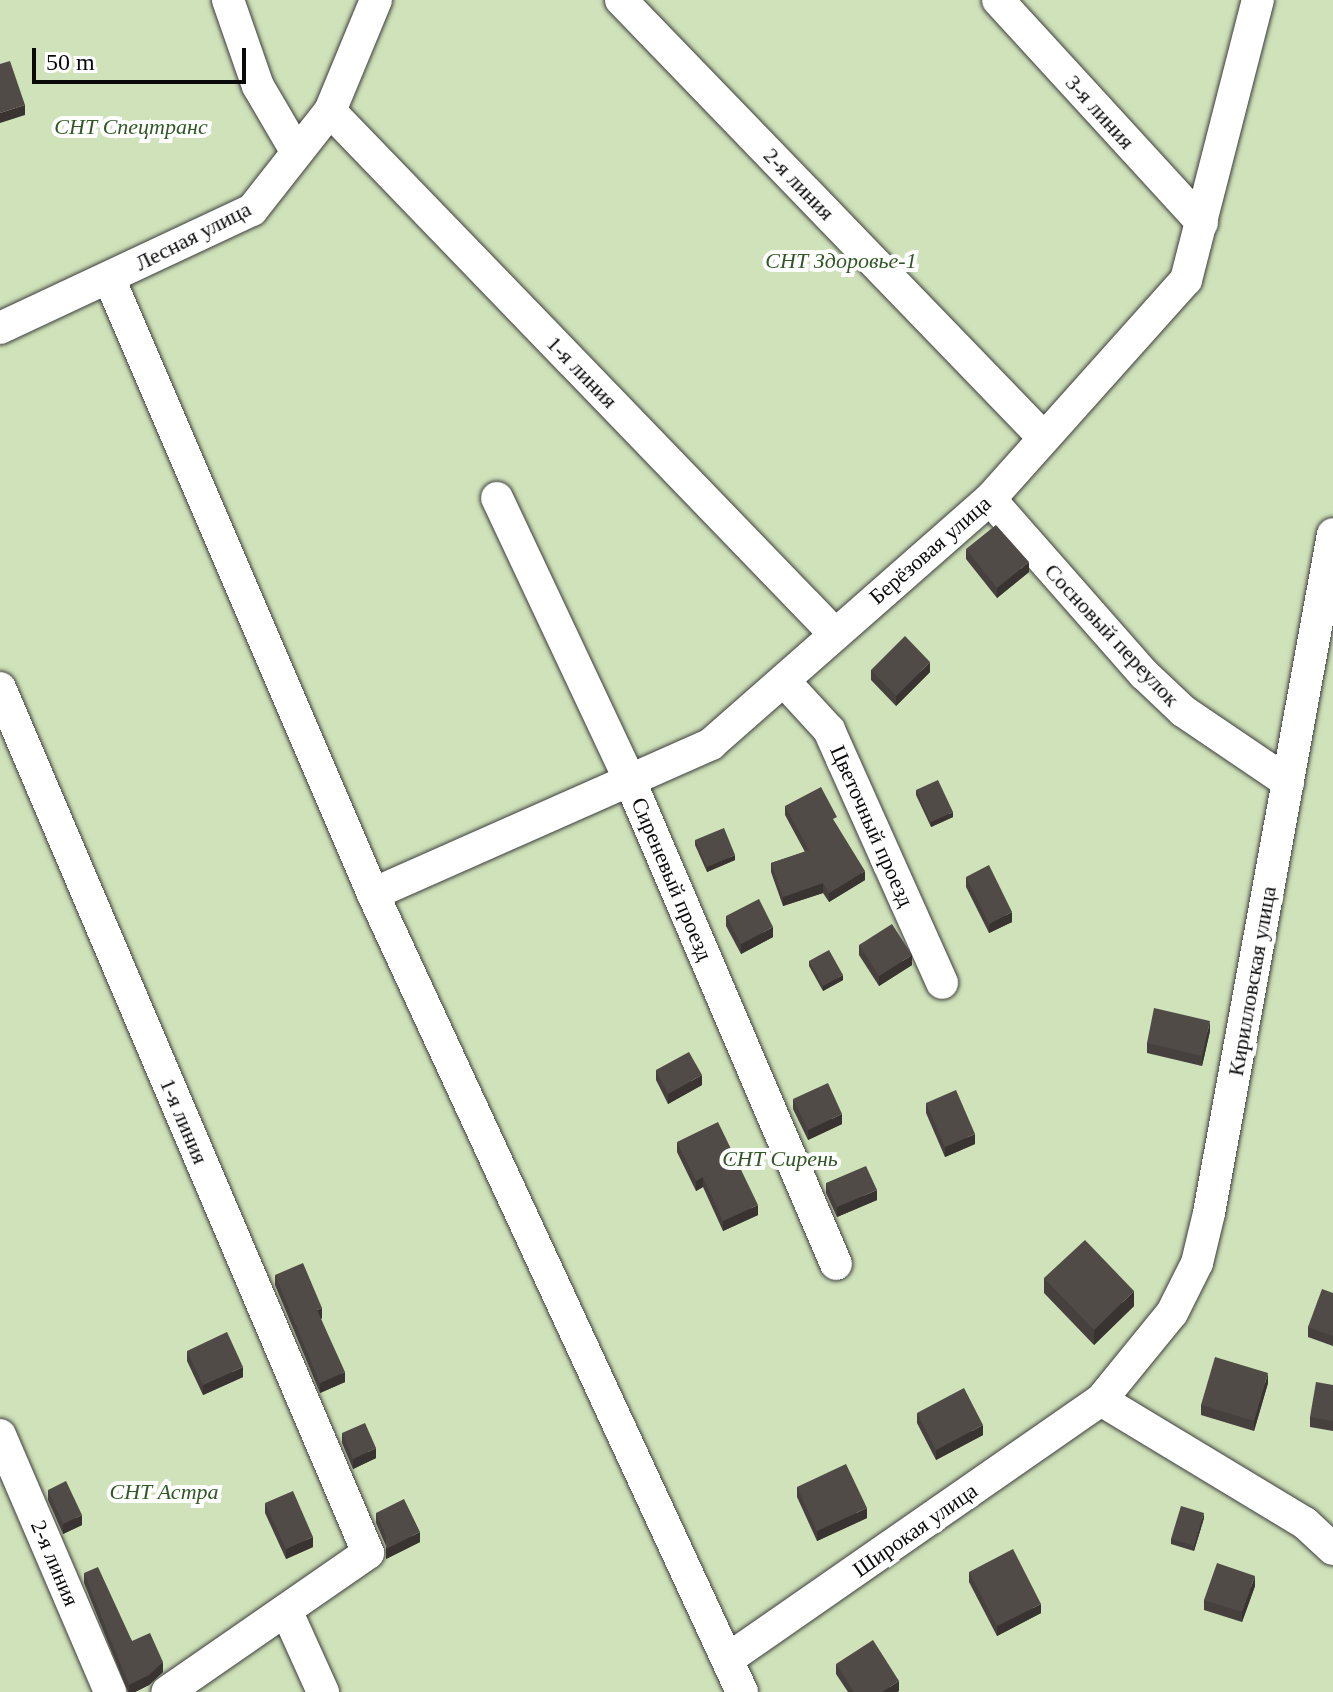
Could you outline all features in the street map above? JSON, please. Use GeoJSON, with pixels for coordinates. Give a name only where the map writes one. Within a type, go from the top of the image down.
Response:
{"type":"FeatureCollection","features":[{"type":"Feature","properties":{"kind":"street"},"geometry":{"type":"LineString","coordinates":[[228,0],[258,86],[296,151]]}},
{"type":"Feature","properties":{"kind":"street","name":"Лесная улица"},"geometry":{"type":"LineString","coordinates":[[0,328],[252,210],[287,170],[296,151],[330,111],[376,0]]}},
{"type":"Feature","properties":{"kind":"street","name":"2-я линия"},"geometry":{"type":"LineString","coordinates":[[621,0],[1043,437]]}},
{"type":"Feature","properties":{"kind":"street","name":"3-я линия"},"geometry":{"type":"LineString","coordinates":[[998,0],[1202,223]]}},
{"type":"Feature","properties":{"kind":"street","name":"Берёзовая улица"},"geometry":{"type":"LineString","coordinates":[[373,894],[711,744],[990,499],[1186,280],[1258,0]]}},
{"type":"Feature","properties":{"kind":"street","name":"1-я линия"},"geometry":{"type":"LineString","coordinates":[[330,111],[834,633]]}},
{"type":"Feature","properties":{"kind":"street"},"geometry":{"type":"LineString","coordinates":[[109,278],[373,894],[742,1692]]}},
{"type":"Feature","properties":{"kind":"street","name":"Сиреневый проезд"},"geometry":{"type":"LineString","coordinates":[[497,498],[630,781],[836,1264]]}},
{"type":"Feature","properties":{"kind":"street","name":"Сосновый переулок"},"geometry":{"type":"LineString","coordinates":[[990,499],[1154,684],[1183,711],[1288,782]]}},
{"type":"Feature","properties":{"kind":"street","name":"Кирилловская улица"},"geometry":{"type":"LineString","coordinates":[[1101,1400],[1172,1313],[1197,1263],[1333,534]]}},
{"type":"Feature","properties":{"kind":"street","name":"Цветочный проезд"},"geometry":{"type":"LineString","coordinates":[[784,681],[829,730],[942,983]]}},
{"type":"Feature","properties":{"kind":"street","name":"1-я линия"},"geometry":{"type":"LineString","coordinates":[[0,688],[368,1553],[286,1610]]}},
{"type":"Feature","properties":{"kind":"street"},"geometry":{"type":"LineString","coordinates":[[1101,1400],[1305,1523],[1333,1549]]}},
{"type":"Feature","properties":{"kind":"street","name":"Широкая улица"},"geometry":{"type":"LineString","coordinates":[[728,1659],[1101,1400]]}},
{"type":"Feature","properties":{"kind":"street","name":"2-я линия"},"geometry":{"type":"LineString","coordinates":[[0,1435],[110,1692]]}},
{"type":"Feature","properties":{"kind":"street"},"geometry":{"type":"LineString","coordinates":[[167,1692],[286,1610],[323,1692]]}},
{"type":"Feature","properties":{"kind":"green space","name":"СНТ Сирень"},"geometry":{"type":"Polygon","coordinates":[[[0,0],[1333,0],[1333,1692],[0,1692],[0,0]]]}},
{"type":"Feature","properties":{"kind":"building"},"geometry":{"type":"Polygon","coordinates":[[[10,61],[25,105],[0,113],[0,64],[10,61]]]}},
{"type":"Feature","properties":{"kind":"building"},"geometry":{"type":"Polygon","coordinates":[[[996,525],[1029,562],[997,588],[966,549],[996,525]]]}},
{"type":"Feature","properties":{"kind":"building"},"geometry":{"type":"Polygon","coordinates":[[[905,636],[930,662],[896,696],[871,670],[905,636]]]}},
{"type":"Feature","properties":{"kind":"building"},"geometry":{"type":"Polygon","coordinates":[[[938,780],[953,812],[931,822],[916,790],[938,780]]]}},
{"type":"Feature","properties":{"kind":"building"},"geometry":{"type":"Polygon","coordinates":[[[821,787],[837,817],[833,819],[865,871],[829,893],[823,883],[783,897],[771,863],[809,850],[785,806],[821,787]]]}},
{"type":"Feature","properties":{"kind":"building"},"geometry":{"type":"Polygon","coordinates":[[[724,828],[735,855],[707,867],[695,840],[724,828]]]}},
{"type":"Feature","properties":{"kind":"building"},"geometry":{"type":"Polygon","coordinates":[[[989,865],[1012,912],[989,924],[966,877],[989,865]]]}},
{"type":"Feature","properties":{"kind":"building"},"geometry":{"type":"Polygon","coordinates":[[[759,899],[773,927],[741,944],[726,916],[759,899]]]}},
{"type":"Feature","properties":{"kind":"building"},"geometry":{"type":"Polygon","coordinates":[[[892,924],[912,955],[879,976],[859,945],[892,924]]]}},
{"type":"Feature","properties":{"kind":"building"},"geometry":{"type":"Polygon","coordinates":[[[829,950],[843,975],[823,986],[809,961],[829,950]]]}},
{"type":"Feature","properties":{"kind":"building"},"geometry":{"type":"Polygon","coordinates":[[[1154,1008],[1210,1021],[1202,1056],[1147,1043],[1154,1008]]]}},
{"type":"Feature","properties":{"kind":"building"},"geometry":{"type":"Polygon","coordinates":[[[689,1052],[702,1075],[668,1094],[656,1070],[689,1052]]]}},
{"type":"Feature","properties":{"kind":"building"},"geometry":{"type":"Polygon","coordinates":[[[828,1083],[842,1114],[808,1130],[793,1099],[828,1083]]]}},
{"type":"Feature","properties":{"kind":"building"},"geometry":{"type":"Polygon","coordinates":[[[956,1090],[975,1134],[945,1147],[926,1103],[956,1090]]]}},
{"type":"Feature","properties":{"kind":"building"},"geometry":{"type":"Polygon","coordinates":[[[718,1122],[758,1205],[723,1221],[703,1177],[696,1181],[677,1142],[718,1122]]]}},
{"type":"Feature","properties":{"kind":"building"},"geometry":{"type":"Polygon","coordinates":[[[866,1166],[877,1190],[837,1207],[826,1183],[866,1166]]]}},
{"type":"Feature","properties":{"kind":"building"},"geometry":{"type":"Polygon","coordinates":[[[1085,1240],[1134,1291],[1094,1330],[1044,1278],[1085,1240]]]}},
{"type":"Feature","properties":{"kind":"building"},"geometry":{"type":"Polygon","coordinates":[[[303,1263],[322,1308],[317,1310],[345,1372],[320,1383],[275,1275],[303,1263]]]}},
{"type":"Feature","properties":{"kind":"building"},"geometry":{"type":"Polygon","coordinates":[[[1322,1289],[1333,1293],[1333,1336],[1308,1327],[1322,1289]]]}},
{"type":"Feature","properties":{"kind":"building"},"geometry":{"type":"Polygon","coordinates":[[[227,1332],[243,1367],[203,1385],[187,1351],[227,1332]]]}},
{"type":"Feature","properties":{"kind":"building"},"geometry":{"type":"Polygon","coordinates":[[[1215,1357],[1268,1373],[1254,1421],[1201,1405],[1215,1357]]]}},
{"type":"Feature","properties":{"kind":"building"},"geometry":{"type":"Polygon","coordinates":[[[1316,1382],[1333,1385],[1333,1421],[1310,1417],[1316,1382]]]}},
{"type":"Feature","properties":{"kind":"building"},"geometry":{"type":"Polygon","coordinates":[[[964,1388],[983,1425],[936,1450],[917,1413],[964,1388]]]}},
{"type":"Feature","properties":{"kind":"building"},"geometry":{"type":"Polygon","coordinates":[[[365,1423],[376,1448],[353,1459],[342,1433],[365,1423]]]}},
{"type":"Feature","properties":{"kind":"building"},"geometry":{"type":"Polygon","coordinates":[[[846,1464],[867,1508],[817,1531],[797,1487],[846,1464]]]}},
{"type":"Feature","properties":{"kind":"building"},"geometry":{"type":"Polygon","coordinates":[[[66,1481],[82,1515],[63,1524],[48,1490],[66,1481]]]}},
{"type":"Feature","properties":{"kind":"building"},"geometry":{"type":"Polygon","coordinates":[[[293,1491],[313,1537],[286,1549],[265,1503],[293,1491]]]}},
{"type":"Feature","properties":{"kind":"building"},"geometry":{"type":"Polygon","coordinates":[[[404,1499],[420,1532],[386,1549],[386,1536],[376,1513],[404,1499]]]}},
{"type":"Feature","properties":{"kind":"building"},"geometry":{"type":"Polygon","coordinates":[[[1181,1506],[1204,1513],[1194,1546],[1171,1539],[1181,1506]]]}},
{"type":"Feature","properties":{"kind":"building"},"geometry":{"type":"Polygon","coordinates":[[[1013,1549],[1041,1604],[997,1626],[969,1572],[1013,1549]]]}},
{"type":"Feature","properties":{"kind":"building"},"geometry":{"type":"Polygon","coordinates":[[[1217,1563],[1255,1576],[1242,1612],[1204,1600],[1217,1563]]]}},
{"type":"Feature","properties":{"kind":"building"},"geometry":{"type":"Polygon","coordinates":[[[98,1567],[132,1641],[150,1633],[163,1662],[149,1675],[129,1685],[84,1573],[98,1567]]]}},
{"type":"Feature","properties":{"kind":"building"},"geometry":{"type":"Polygon","coordinates":[[[873,1640],[899,1681],[882,1692],[854,1692],[836,1664],[873,1640]]]}},
{"type":"Feature","properties":{"kind":"park label","name":"СНТ Спецтранс"},"geometry":{"type":"Point","coordinates":[131,127]}},
{"type":"Feature","properties":{"kind":"park label","name":"СНТ Здоровье-1"},"geometry":{"type":"Point","coordinates":[841,261]}},
{"type":"Feature","properties":{"kind":"park label","name":"СНТ Астра"},"geometry":{"type":"Point","coordinates":[164,1492]}}]}
